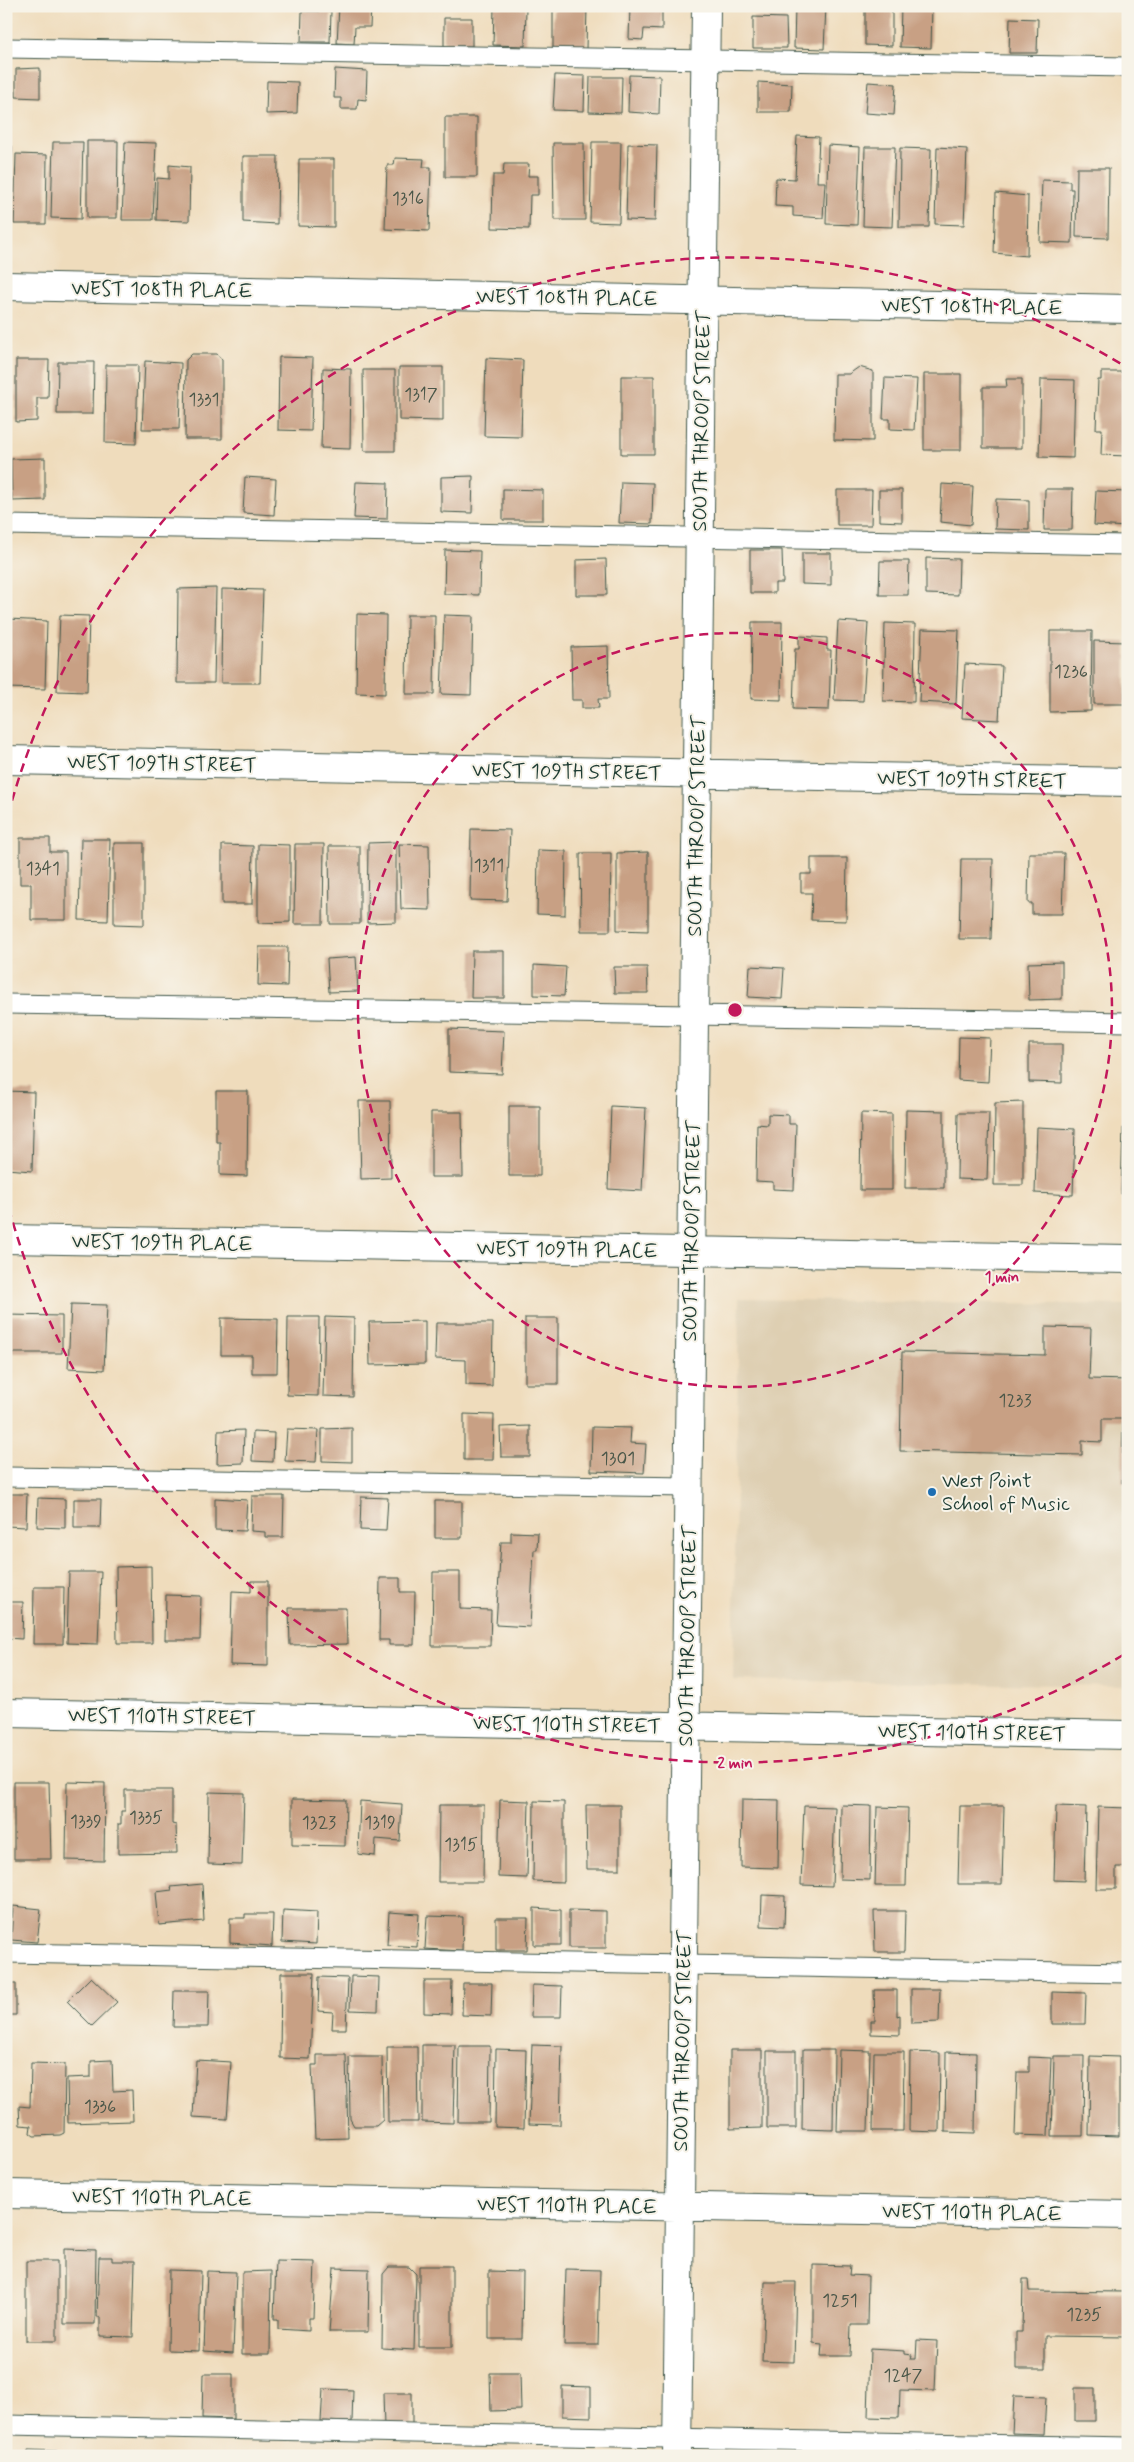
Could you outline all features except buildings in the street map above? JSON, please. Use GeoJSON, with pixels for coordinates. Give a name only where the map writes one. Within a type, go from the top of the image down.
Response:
{"type":"FeatureCollection","features":[{"type":"Feature","properties":{"kind":"street","name":"SOUTH THROOP STREET"},"geometry":{"type":"LineString","coordinates":[[677,2447],[706,6]]}},
{"type":"Feature","properties":{"kind":"street","name":"WEST 108TH PLACE"},"geometry":{"type":"LineString","coordinates":[[6,286],[1128,309]]}},
{"type":"Feature","properties":{"kind":"street","name":"WEST 109TH STREET"},"geometry":{"type":"LineString","coordinates":[[6,760],[1128,782]]}},
{"type":"Feature","properties":{"kind":"street","name":"WEST 109TH PLACE"},"geometry":{"type":"LineString","coordinates":[[6,1239],[1128,1259]]}},
{"type":"Feature","properties":{"kind":"street","name":"WEST 110TH STREET"},"geometry":{"type":"LineString","coordinates":[[6,1713],[1128,1735]]}},
{"type":"Feature","properties":{"kind":"street","name":"WEST 110TH PLACE"},"geometry":{"type":"LineString","coordinates":[[6,2194],[1128,2215]]}},
{"type":"Feature","properties":{"kind":"lane"},"geometry":{"type":"LineString","coordinates":[[6,48],[1128,67]]}},
{"type":"Feature","properties":{"kind":"lane"},"geometry":{"type":"LineString","coordinates":[[6,524],[1128,545]]}},
{"type":"Feature","properties":{"kind":"lane"},"geometry":{"type":"LineString","coordinates":[[6,1004],[1128,1022]]}},
{"type":"Feature","properties":{"kind":"lane"},"geometry":{"type":"LineString","coordinates":[[6,1476],[688,1487]]}},
{"type":"Feature","properties":{"kind":"lane"},"geometry":{"type":"LineString","coordinates":[[6,1953],[1128,1973]]}},
{"type":"Feature","properties":{"kind":"lane"},"geometry":{"type":"LineString","coordinates":[[6,2425],[677,2447],[986,2450],[1128,2447]]}},
{"type":"Feature","properties":{"kind":"shaded area","name":"West Point School of Music"},"geometry":{"type":"Polygon","coordinates":[[[739,1299],[1128,1305],[1128,1686],[733,1680],[739,1299]]]}},
{"type":"Feature","properties":{"kind":"place","name":"West Point School of Music"},"geometry":{"type":"Point","coordinates":[932,1492]}}]}
